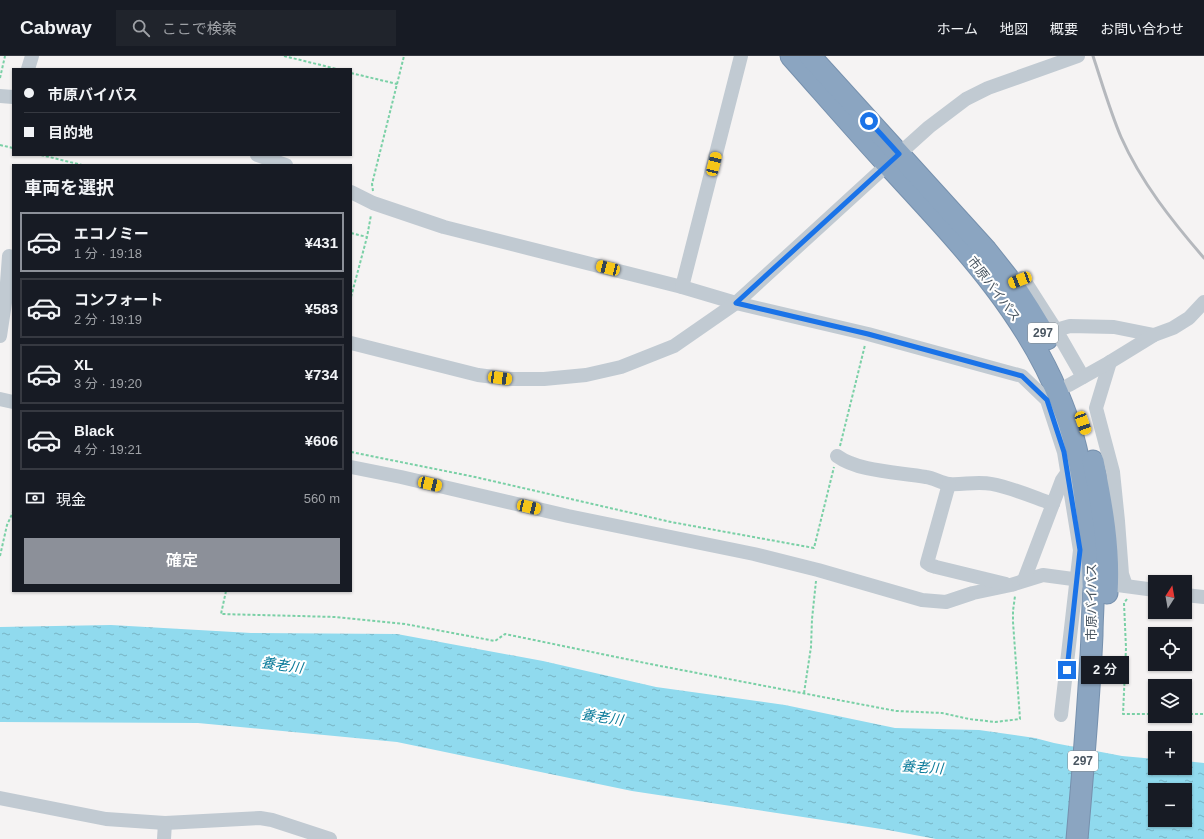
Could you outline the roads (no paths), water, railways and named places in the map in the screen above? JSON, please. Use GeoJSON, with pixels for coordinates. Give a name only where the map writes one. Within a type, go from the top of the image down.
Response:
{"type":"FeatureCollection","features":[{"type":"Feature","properties":{"kind":"highway","name":"市原バイパス"},"geometry":{"type":"LineString","coordinates":[[790,56],[893,159],[963,223],[1012,282],[1049,344],[1076,381],[1102,507],[1108,583],[1077,839]]}},
{"type":"Feature","properties":{"kind":"highway","name":"市原バイパス"},"geometry":{"type":"LineString","coordinates":[[810,56],[1004,299],[1035,346],[1062,404],[1073,437],[1082,477],[1089,530],[1108,583]]}},
{"type":"Feature","properties":{"kind":"highway","name":"市原バイパス"},"geometry":{"type":"LineString","coordinates":[[1090,839],[1096,684]]}},
{"type":"Feature","properties":{"kind":"street"},"geometry":{"type":"LineString","coordinates":[[28,68],[32,56]]}},
{"type":"Feature","properties":{"kind":"street"},"geometry":{"type":"LineString","coordinates":[[682,288],[741,56]]}},
{"type":"Feature","properties":{"kind":"street"},"geometry":{"type":"LineString","coordinates":[[352,343],[478,375],[510,379],[544,379],[579,376],[621,367],[674,346],[736,303],[893,159],[966,99],[988,88],[1078,56]]}},
{"type":"Feature","properties":{"kind":"street"},"geometry":{"type":"LineString","coordinates":[[0,96],[12,97]]}},
{"type":"Feature","properties":{"kind":"street"},"geometry":{"type":"LineString","coordinates":[[260,156],[283,164]]}},
{"type":"Feature","properties":{"kind":"street"},"geometry":{"type":"LineString","coordinates":[[352,192],[373,202],[444,227],[736,303],[868,334],[1022,376],[1047,400],[1064,452],[1080,550],[1108,583]]}},
{"type":"Feature","properties":{"kind":"street"},"geometry":{"type":"LineString","coordinates":[[0,336],[6,296],[7,256]]}},
{"type":"Feature","properties":{"kind":"street"},"geometry":{"type":"LineString","coordinates":[[1012,282],[1022,278],[1024,280],[1056,330],[1076,381],[1154,335],[1173,328],[1189,318],[1204,302]]}},
{"type":"Feature","properties":{"kind":"street"},"geometry":{"type":"LineString","coordinates":[[1056,330],[1070,326],[1114,327],[1154,335]]}},
{"type":"Feature","properties":{"kind":"street"},"geometry":{"type":"LineString","coordinates":[[1061,715],[1108,583],[1122,574],[1112,472],[1096,408],[1110,362]]}},
{"type":"Feature","properties":{"kind":"street"},"geometry":{"type":"LineString","coordinates":[[0,399],[12,402]]}},
{"type":"Feature","properties":{"kind":"street"},"geometry":{"type":"LineString","coordinates":[[837,456],[846,462],[860,466],[927,477],[949,484],[992,484],[1053,504]]}},
{"type":"Feature","properties":{"kind":"street"},"geometry":{"type":"LineString","coordinates":[[352,467],[568,516],[754,554],[818,570],[922,600],[935,602],[946,602],[973,593],[1018,583],[1043,575],[1148,589]]}},
{"type":"Feature","properties":{"kind":"street"},"geometry":{"type":"LineString","coordinates":[[1018,583],[1062,480],[1067,473]]}},
{"type":"Feature","properties":{"kind":"street"},"geometry":{"type":"LineString","coordinates":[[949,484],[927,563],[936,568],[1018,583]]}},
{"type":"Feature","properties":{"kind":"street"},"geometry":{"type":"LineString","coordinates":[[1192,596],[1204,597]]}},
{"type":"Feature","properties":{"kind":"street"},"geometry":{"type":"LineString","coordinates":[[0,798],[106,818],[165,823],[260,818],[272,820],[330,839]]}},
{"type":"Feature","properties":{"kind":"street"},"geometry":{"type":"LineString","coordinates":[[164,839],[165,823]]}},
{"type":"Feature","properties":{"kind":"water","name":"養老川"},"geometry":{"type":"Polygon","coordinates":[[[111,625],[251,633],[397,634],[543,661],[656,687],[785,705],[895,728],[979,730],[1035,738],[1122,756],[1148,758],[1148,775],[1192,775],[1192,762],[1204,763],[1204,839],[936,839],[888,830],[632,791],[397,742],[198,723],[0,722],[0,627],[111,625]]]}},
{"type":"Feature","properties":{"kind":"railway"},"geometry":{"type":"LineString","coordinates":[[1093,56],[1113,117],[1129,154],[1158,200],[1180,230],[1204,258]]}}]}
